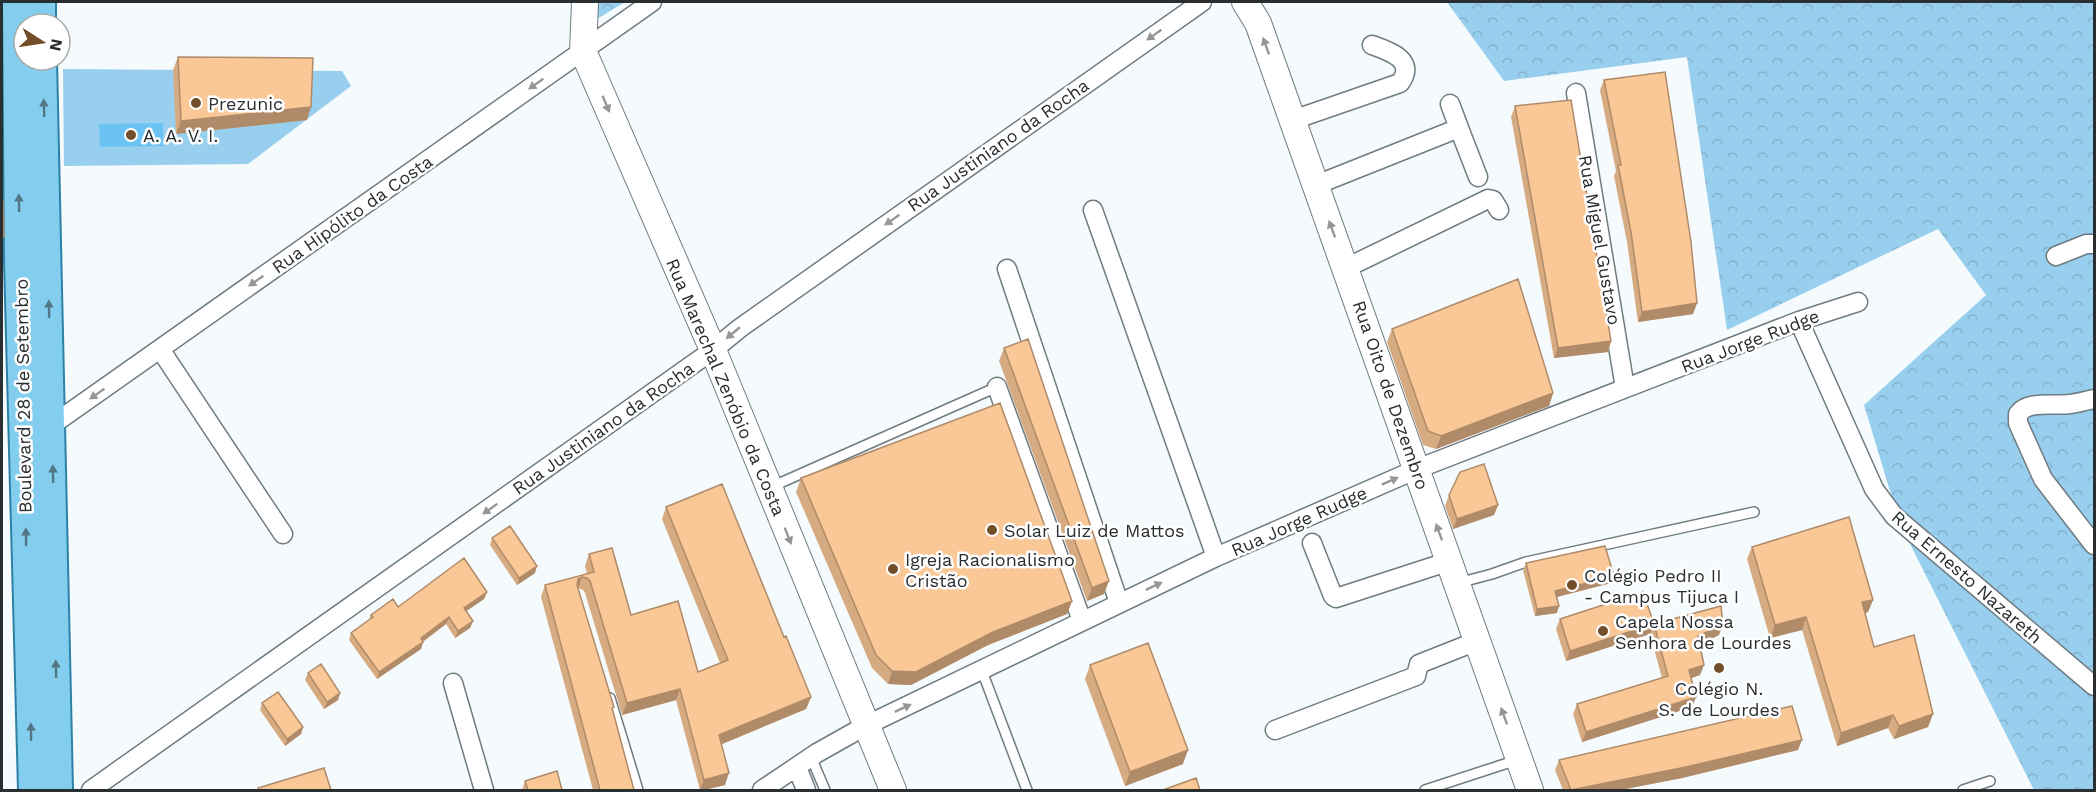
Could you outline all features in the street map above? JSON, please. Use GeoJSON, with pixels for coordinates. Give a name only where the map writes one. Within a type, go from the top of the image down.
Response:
{"type":"FeatureCollection","features":[{"type":"Feature","properties":{"kind":"main road","name":"Boulevard 28 de Setembro"},"geometry":{"type":"LineString","coordinates":[[16,2],[10,262],[33,790]]}},
{"type":"Feature","properties":{"kind":"main road","name":"Boulevard 28 de Setembro"},"geometry":{"type":"LineString","coordinates":[[42,72],[52,425],[58,790]]}},
{"type":"Feature","properties":{"kind":"street"},"geometry":{"type":"LineString","coordinates":[[583,51],[585,2]]}},
{"type":"Feature","properties":{"kind":"street","name":"Rua Hipólito da Costa"},"geometry":{"type":"LineString","coordinates":[[52,425],[652,2]]}},
{"type":"Feature","properties":{"kind":"street","name":"Rua Justiniano da Rocha"},"geometry":{"type":"LineString","coordinates":[[92,790],[1202,2]]}},
{"type":"Feature","properties":{"kind":"street","name":"Rua Oito de Dezembro"},"geometry":{"type":"LineString","coordinates":[[1245,2],[1258,23],[1530,790]]}},
{"type":"Feature","properties":{"kind":"street"},"geometry":{"type":"LineString","coordinates":[[1293,120],[1400,82],[1405,76],[1406,68],[1402,62],[1394,52],[1372,45]]}},
{"type":"Feature","properties":{"kind":"street","name":"Rua Marechal Zenóbio da Costa"},"geometry":{"type":"LineString","coordinates":[[583,51],[713,350],[893,790]]}},
{"type":"Feature","properties":{"kind":"street","name":"Rua Miguel Gustavo"},"geometry":{"type":"LineString","coordinates":[[1576,93],[1625,388]]}},
{"type":"Feature","properties":{"kind":"street"},"geometry":{"type":"LineString","coordinates":[[1450,104],[1478,177]]}},
{"type":"Feature","properties":{"kind":"street"},"geometry":{"type":"LineString","coordinates":[[1316,185],[1459,128]]}},
{"type":"Feature","properties":{"kind":"street"},"geometry":{"type":"LineString","coordinates":[[1346,268],[1488,199],[1493,200],[1499,210]]}},
{"type":"Feature","properties":{"kind":"street"},"geometry":{"type":"LineString","coordinates":[[1093,210],[1216,557]]}},
{"type":"Feature","properties":{"kind":"street"},"geometry":{"type":"LineString","coordinates":[[2056,256],[2086,244],[2094,244]]}},
{"type":"Feature","properties":{"kind":"street"},"geometry":{"type":"LineString","coordinates":[[10,262],[48,262]]}},
{"type":"Feature","properties":{"kind":"street"},"geometry":{"type":"LineString","coordinates":[[1007,269],[1119,603]]}},
{"type":"Feature","properties":{"kind":"street","name":"Rua Jorge Rudge"},"geometry":{"type":"LineString","coordinates":[[762,790],[865,726],[1216,557],[1417,469],[1800,321],[1858,302]]}},
{"type":"Feature","properties":{"kind":"street","name":"Rua Ernesto Nazareth"},"geometry":{"type":"LineString","coordinates":[[1800,321],[1874,489],[1894,516],[2094,686]]}},
{"type":"Feature","properties":{"kind":"street"},"geometry":{"type":"LineString","coordinates":[[160,350],[283,534]]}},
{"type":"Feature","properties":{"kind":"street"},"geometry":{"type":"LineString","coordinates":[[997,387],[1082,621]]}},
{"type":"Feature","properties":{"kind":"street"},"geometry":{"type":"LineString","coordinates":[[2094,399],[2022,409],[2018,414],[2018,423],[2043,479],[2094,545]]}},
{"type":"Feature","properties":{"kind":"street"},"geometry":{"type":"LineString","coordinates":[[1312,543],[1333,596],[1336,598],[1454,572]]}},
{"type":"Feature","properties":{"kind":"street"},"geometry":{"type":"LineString","coordinates":[[1275,730],[1416,676],[1419,664],[1477,641]]}},
{"type":"Feature","properties":{"kind":"street"},"geometry":{"type":"LineString","coordinates":[[453,683],[484,790]]}},
{"type":"Feature","properties":{"kind":"street"},"geometry":{"type":"LineString","coordinates":[[804,762],[806,790]]}},
{"type":"Feature","properties":{"kind":"lane"},"geometry":{"type":"LineString","coordinates":[[768,488],[997,387]]}},
{"type":"Feature","properties":{"kind":"lane"},"geometry":{"type":"LineString","coordinates":[[1454,572],[1492,574],[1526,562],[1754,512]]}},
{"type":"Feature","properties":{"kind":"lane"},"geometry":{"type":"LineString","coordinates":[[982,671],[1027,790]]}},
{"type":"Feature","properties":{"kind":"lane"},"geometry":{"type":"LineString","coordinates":[[609,693],[638,790]]}},
{"type":"Feature","properties":{"kind":"lane"},"geometry":{"type":"LineString","coordinates":[[1425,790],[1519,759]]}},
{"type":"Feature","properties":{"kind":"lane"},"geometry":{"type":"LineString","coordinates":[[804,762],[825,790]]}},
{"type":"Feature","properties":{"kind":"lane"},"geometry":{"type":"LineString","coordinates":[[1963,790],[1990,781]]}},
{"type":"Feature","properties":{"kind":"green space"},"geometry":{"type":"Polygon","coordinates":[[[597,2],[625,2],[597,19],[597,2]]]}},
{"type":"Feature","properties":{"kind":"green space"},"geometry":{"type":"Polygon","coordinates":[[[1447,2],[2094,2],[2094,790],[2034,790],[1900,524],[1864,405],[1986,295],[1938,229],[1727,330],[1687,57],[1504,81],[1447,2]]]}},
{"type":"Feature","properties":{"kind":"green space","name":"Prezunic"},"geometry":{"type":"Polygon","coordinates":[[[72,69],[342,71],[351,86],[248,164],[64,166],[63,72],[72,72],[72,69]]]}},
{"type":"Feature","properties":{"kind":"shaded area","name":"A. A. V. I."},"geometry":{"type":"Polygon","coordinates":[[[163,123],[163,146],[100,147],[99,124],[163,123]]]}},
{"type":"Feature","properties":{"kind":"building"},"geometry":{"type":"Polygon","coordinates":[[[178,57],[313,58],[311,107],[181,121],[178,57]]]}},
{"type":"Feature","properties":{"kind":"building"},"geometry":{"type":"Polygon","coordinates":[[[1665,72],[1691,242],[1697,303],[1642,312],[1631,232],[1618,165],[1621,165],[1604,80],[1665,72]]]}},
{"type":"Feature","properties":{"kind":"building"},"geometry":{"type":"Polygon","coordinates":[[[1571,100],[1611,341],[1558,348],[1515,106],[1571,100]]]}},
{"type":"Feature","properties":{"kind":"building"},"geometry":{"type":"Polygon","coordinates":[[[3,200],[4,237],[2,237],[3,200]]]}},
{"type":"Feature","properties":{"kind":"building"},"geometry":{"type":"Polygon","coordinates":[[[1518,279],[1553,393],[1441,436],[1428,431],[1392,329],[1518,279]]]}},
{"type":"Feature","properties":{"kind":"building"},"geometry":{"type":"Polygon","coordinates":[[[1028,339],[1109,581],[1092,588],[1004,348],[1028,339]]]}},
{"type":"Feature","properties":{"kind":"building"},"geometry":{"type":"Polygon","coordinates":[[[1000,403],[1072,601],[993,632],[916,672],[892,671],[876,655],[801,478],[1000,403]]]}},
{"type":"Feature","properties":{"kind":"building"},"geometry":{"type":"Polygon","coordinates":[[[1484,464],[1498,505],[1457,519],[1449,495],[1460,472],[1484,464]]]}},
{"type":"Feature","properties":{"kind":"building"},"geometry":{"type":"Polygon","coordinates":[[[722,484],[811,697],[719,735],[729,773],[704,780],[680,689],[627,703],[590,581],[582,577],[578,579],[577,585],[614,707],[612,708],[634,790],[600,790],[545,585],[594,572],[589,554],[612,548],[631,615],[678,601],[698,672],[728,660],[666,507],[722,484]]]}},
{"type":"Feature","properties":{"kind":"building"},"geometry":{"type":"Polygon","coordinates":[[[1849,517],[1873,600],[1862,602],[1874,647],[1914,635],[1933,714],[1899,726],[1893,715],[1841,733],[1806,617],[1775,625],[1752,547],[1849,517]]]}},
{"type":"Feature","properties":{"kind":"building"},"geometry":{"type":"Polygon","coordinates":[[[510,526],[537,566],[519,578],[492,538],[510,526]]]}},
{"type":"Feature","properties":{"kind":"building"},"geometry":{"type":"Polygon","coordinates":[[[1605,546],[1614,576],[1555,591],[1559,606],[1537,609],[1526,563],[1605,546]]]}},
{"type":"Feature","properties":{"kind":"building"},"geometry":{"type":"Polygon","coordinates":[[[464,558],[487,592],[464,608],[473,621],[458,631],[449,617],[421,638],[423,642],[379,672],[351,633],[393,599],[398,607],[464,558]]]}},
{"type":"Feature","properties":{"kind":"building","name":"Capela Nossa Senhora de Lourdes"},"geometry":{"type":"Polygon","coordinates":[[[1643,592],[1654,624],[1570,651],[1560,619],[1643,592]]]}},
{"type":"Feature","properties":{"kind":"building"},"geometry":{"type":"Polygon","coordinates":[[[1721,606],[1723,625],[1698,636],[1704,665],[1689,670],[1696,697],[1586,732],[1577,704],[1668,676],[1654,624],[1721,606]]]}},
{"type":"Feature","properties":{"kind":"building"},"geometry":{"type":"Polygon","coordinates":[[[1148,643],[1188,750],[1130,772],[1090,665],[1148,643]]]}},
{"type":"Feature","properties":{"kind":"building"},"geometry":{"type":"Polygon","coordinates":[[[321,664],[340,693],[327,702],[308,673],[321,664]]]}},
{"type":"Feature","properties":{"kind":"building"},"geometry":{"type":"Polygon","coordinates":[[[278,692],[303,727],[287,739],[262,703],[278,692]]]}},
{"type":"Feature","properties":{"kind":"building"},"geometry":{"type":"Polygon","coordinates":[[[1792,706],[1802,740],[1686,767],[1571,790],[1559,760],[1792,706]]]}},
{"type":"Feature","properties":{"kind":"building"},"geometry":{"type":"Polygon","coordinates":[[[324,768],[331,790],[259,790],[258,788],[324,768]]]}},
{"type":"Feature","properties":{"kind":"building"},"geometry":{"type":"Polygon","coordinates":[[[557,771],[562,790],[528,790],[525,781],[557,771]]]}},
{"type":"Feature","properties":{"kind":"building"},"geometry":{"type":"Polygon","coordinates":[[[1196,778],[1200,790],[1163,790],[1196,778]]]}},
{"type":"Feature","properties":{"kind":"place","name":"Prezunic"},"geometry":{"type":"Point","coordinates":[196,103]}},
{"type":"Feature","properties":{"kind":"place","name":"A. A. V. I."},"geometry":{"type":"Point","coordinates":[131,135]}},
{"type":"Feature","properties":{"kind":"place","name":"Solar Luiz de Mattos"},"geometry":{"type":"Point","coordinates":[992,530]}},
{"type":"Feature","properties":{"kind":"place","name":"Igreja Racionalismo Cristão"},"geometry":{"type":"Point","coordinates":[893,569]}},
{"type":"Feature","properties":{"kind":"place","name":"Colégio Pedro II - Campus Tijuca I"},"geometry":{"type":"Point","coordinates":[1572,585]}},
{"type":"Feature","properties":{"kind":"place","name":"Capela Nossa Senhora de Lourdes"},"geometry":{"type":"Point","coordinates":[1603,631]}},
{"type":"Feature","properties":{"kind":"place","name":"Colégio N. S. de Lourdes"},"geometry":{"type":"Point","coordinates":[1719,668]}}]}
